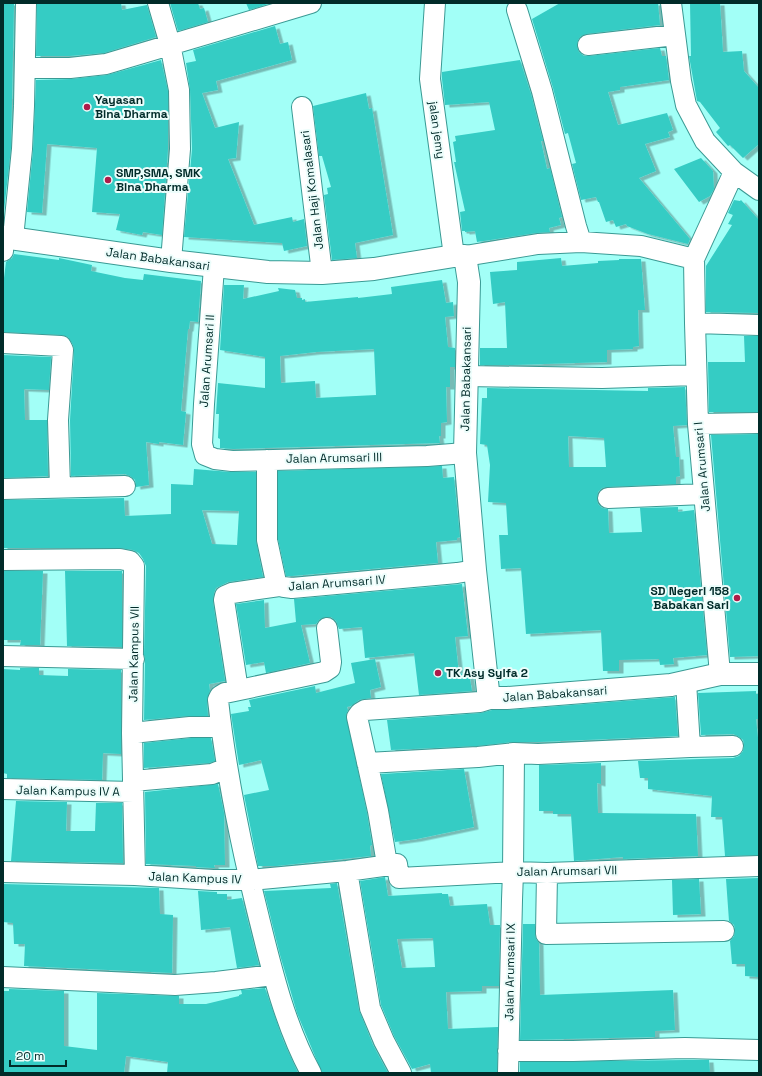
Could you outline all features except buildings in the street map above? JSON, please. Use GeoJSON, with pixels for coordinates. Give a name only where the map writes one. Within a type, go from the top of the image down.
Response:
{"type":"FeatureCollection","features":[{"type":"Feature","properties":{"kind":"street"},"geometry":{"type":"LineString","coordinates":[[6,241],[22,149],[26,3]]}},
{"type":"Feature","properties":{"kind":"street"},"geometry":{"type":"LineString","coordinates":[[158,3],[170,44],[179,90],[180,149],[171,261]]}},
{"type":"Feature","properties":{"kind":"street","name":"jalan jemy"},"geometry":{"type":"LineString","coordinates":[[435,3],[430,79],[460,256]]}},
{"type":"Feature","properties":{"kind":"street"},"geometry":{"type":"LineString","coordinates":[[671,3],[686,105],[705,141],[734,172],[759,190]]}},
{"type":"Feature","properties":{"kind":"street"},"geometry":{"type":"LineString","coordinates":[[25,68],[70,68],[106,64],[302,4]]}},
{"type":"Feature","properties":{"kind":"street"},"geometry":{"type":"LineString","coordinates":[[517,10],[542,91],[581,242]]}},
{"type":"Feature","properties":{"kind":"street"},"geometry":{"type":"LineString","coordinates":[[588,45],[675,35]]}},
{"type":"Feature","properties":{"kind":"street","name":"Jalan Haji Komalasari"},"geometry":{"type":"LineString","coordinates":[[302,107],[322,273]]}},
{"type":"Feature","properties":{"kind":"street"},"geometry":{"type":"LineString","coordinates":[[460,256],[538,244],[581,242],[641,246],[694,259],[734,172]]}},
{"type":"Feature","properties":{"kind":"street","name":"Jalan Babakansari"},"geometry":{"type":"LineString","coordinates":[[6,241],[214,267],[268,272],[322,273],[374,269],[460,256],[469,282],[465,453],[475,570],[488,691],[494,698],[671,685],[720,674],[759,674]]}},
{"type":"Feature","properties":{"kind":"street","name":"Jalan Arumsari I"},"geometry":{"type":"LineString","coordinates":[[694,259],[698,424],[720,674]]}},
{"type":"Feature","properties":{"kind":"street","name":"Jalan Arumsari II"},"geometry":{"type":"LineString","coordinates":[[205,455],[202,444],[214,267]]}},
{"type":"Feature","properties":{"kind":"street"},"geometry":{"type":"LineString","coordinates":[[695,323],[759,325]]}},
{"type":"Feature","properties":{"kind":"street"},"geometry":{"type":"LineString","coordinates":[[3,343],[62,346],[63,350],[58,420],[60,486]]}},
{"type":"Feature","properties":{"kind":"street"},"geometry":{"type":"LineString","coordinates":[[466,376],[602,378],[696,375]]}},
{"type":"Feature","properties":{"kind":"street"},"geometry":{"type":"LineString","coordinates":[[698,424],[759,422]]}},
{"type":"Feature","properties":{"kind":"street","name":"Jalan Arumsari III"},"geometry":{"type":"LineString","coordinates":[[205,455],[215,459],[232,461],[427,456],[465,453]]}},
{"type":"Feature","properties":{"kind":"street","name":"Jalan Arumsari IV"},"geometry":{"type":"LineString","coordinates":[[267,460],[267,540],[276,582],[279,586],[292,588],[457,573],[475,570]]}},
{"type":"Feature","properties":{"kind":"street"},"geometry":{"type":"LineString","coordinates":[[3,489],[60,486],[124,486]]}},
{"type":"Feature","properties":{"kind":"street"},"geometry":{"type":"LineString","coordinates":[[608,498],[704,494]]}},
{"type":"Feature","properties":{"kind":"street","name":"Jalan Kampus VII"},"geometry":{"type":"LineString","coordinates":[[3,560],[99,558],[130,561],[134,566],[132,733],[135,875]]}},
{"type":"Feature","properties":{"kind":"street"},"geometry":{"type":"LineString","coordinates":[[238,690],[224,600],[225,596],[232,593],[279,586]]}},
{"type":"Feature","properties":{"kind":"street"},"geometry":{"type":"LineString","coordinates":[[311,1073],[299,1052],[273,975],[250,880],[227,768],[218,697],[225,693],[324,672],[330,668],[331,662],[327,628]]}},
{"type":"Feature","properties":{"kind":"street"},"geometry":{"type":"LineString","coordinates":[[3,656],[134,659]]}},
{"type":"Feature","properties":{"kind":"street"},"geometry":{"type":"LineString","coordinates":[[686,682],[690,747]]}},
{"type":"Feature","properties":{"kind":"street"},"geometry":{"type":"LineString","coordinates":[[387,864],[378,811],[357,718],[360,713],[365,710],[480,702],[494,698]]}},
{"type":"Feature","properties":{"kind":"street"},"geometry":{"type":"LineString","coordinates":[[132,733],[190,727],[221,727]]}},
{"type":"Feature","properties":{"kind":"street"},"geometry":{"type":"LineString","coordinates":[[367,763],[471,758],[514,753],[538,754],[733,746]]}},
{"type":"Feature","properties":{"kind":"street","name":"Jalan Arumsari IX"},"geometry":{"type":"LineString","coordinates":[[508,1073],[513,872],[514,753]]}},
{"type":"Feature","properties":{"kind":"street","name":"Jalan Kampus IV A"},"geometry":{"type":"LineString","coordinates":[[3,790],[133,787],[212,774],[227,768]]}},
{"type":"Feature","properties":{"kind":"street","name":"Jalan Arumsari VII"},"geometry":{"type":"LineString","coordinates":[[387,864],[398,864],[399,878],[513,872],[547,873],[759,866]]}},
{"type":"Feature","properties":{"kind":"street","name":"Jalan Kampus IV"},"geometry":{"type":"LineString","coordinates":[[3,872],[135,875],[213,880],[250,880],[347,871],[387,864]]}},
{"type":"Feature","properties":{"kind":"street"},"geometry":{"type":"LineString","coordinates":[[347,871],[370,1008],[384,1041],[401,1073]]}},
{"type":"Feature","properties":{"kind":"street"},"geometry":{"type":"LineString","coordinates":[[547,873],[546,934],[724,931]]}},
{"type":"Feature","properties":{"kind":"street"},"geometry":{"type":"LineString","coordinates":[[3,976],[174,985],[216,982],[273,975]]}},
{"type":"Feature","properties":{"kind":"street"},"geometry":{"type":"LineString","coordinates":[[508,1051],[685,1048],[759,1050]]}},
{"type":"Feature","properties":{"kind":"place","name":"Yayasan Bina Dharma"},"geometry":{"type":"Point","coordinates":[87,107]}},
{"type":"Feature","properties":{"kind":"place","name":"SMP,SMA, SMK Bina Dharma"},"geometry":{"type":"Point","coordinates":[108,180]}},
{"type":"Feature","properties":{"kind":"place","name":"SD Negeri 158 Babakan Sari"},"geometry":{"type":"Point","coordinates":[737,598]}},
{"type":"Feature","properties":{"kind":"place","name":"TK Asy Syifa 2"},"geometry":{"type":"Point","coordinates":[438,673]}}]}
